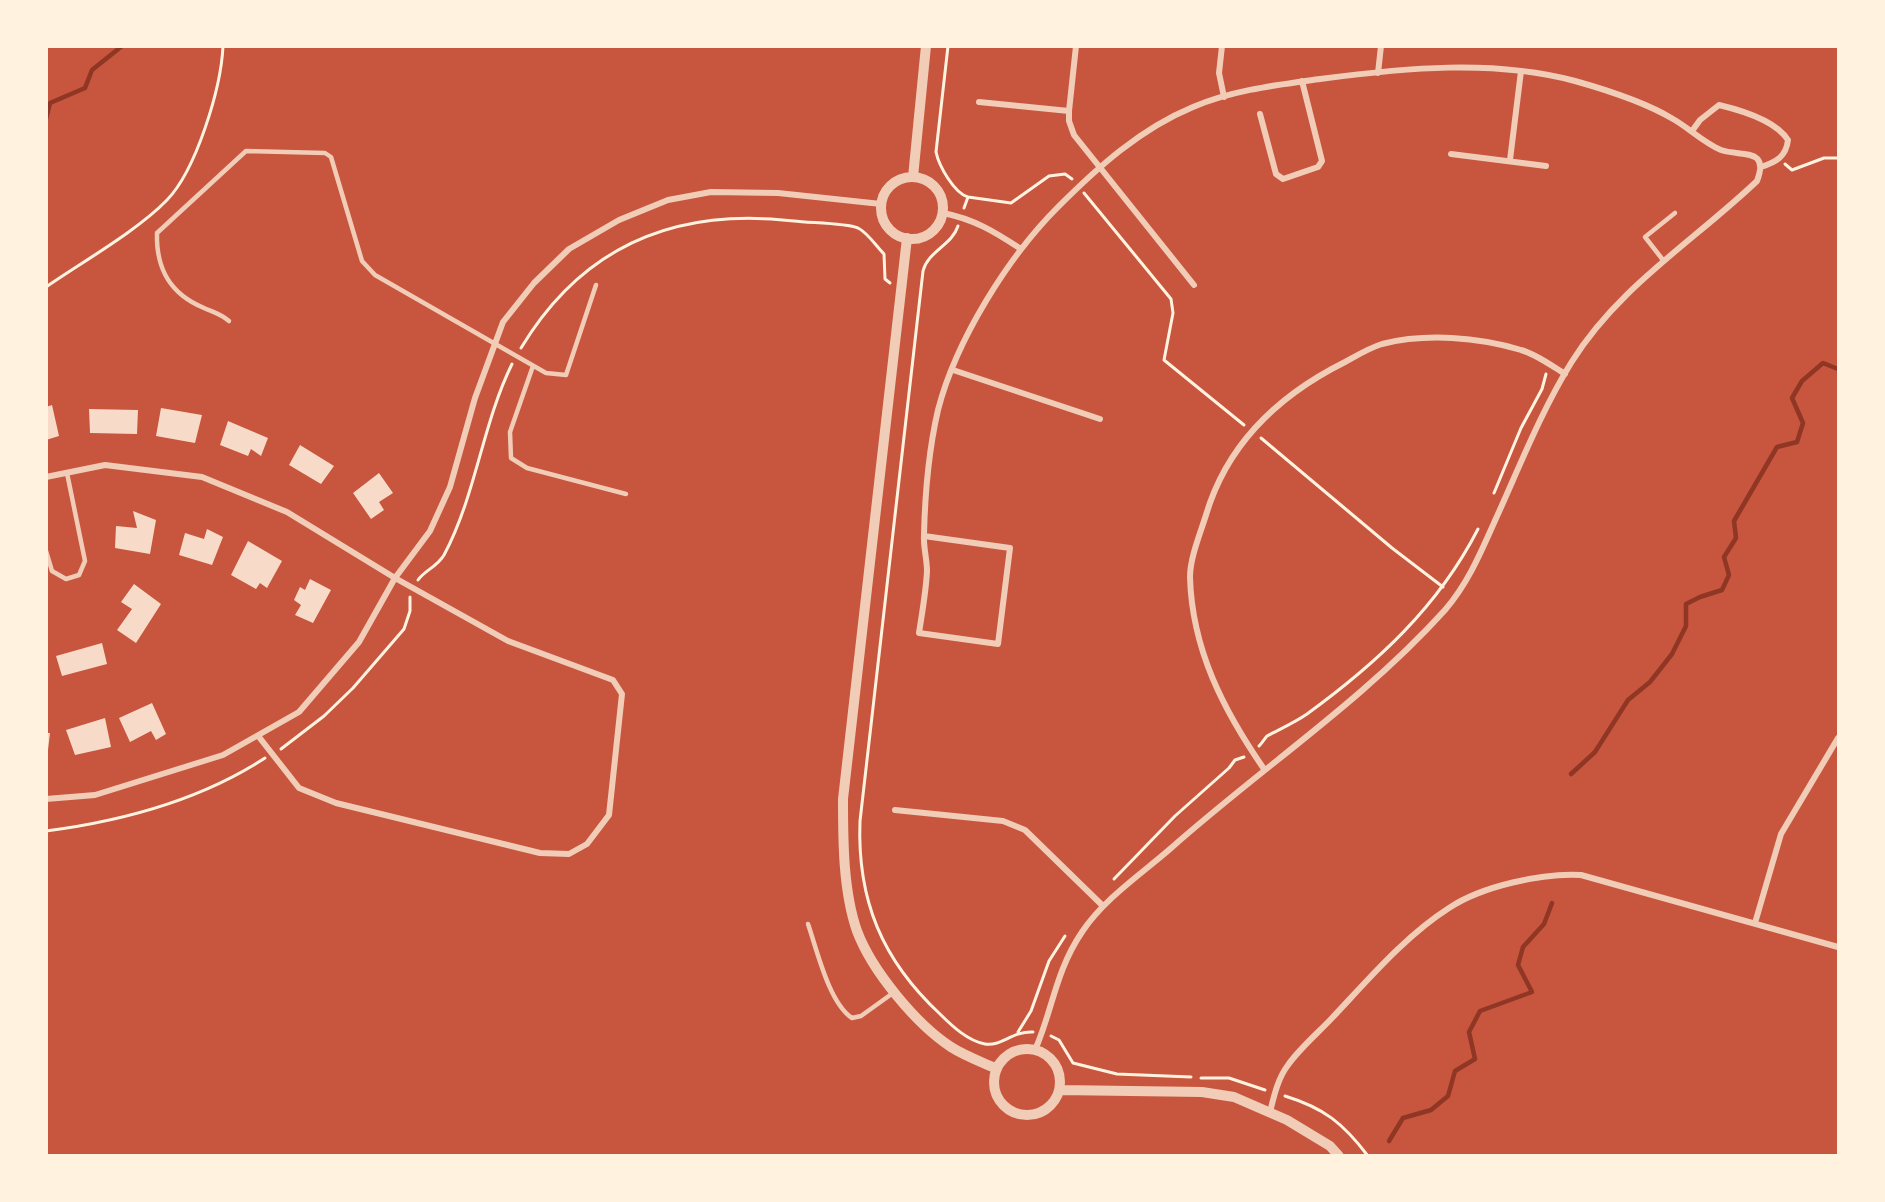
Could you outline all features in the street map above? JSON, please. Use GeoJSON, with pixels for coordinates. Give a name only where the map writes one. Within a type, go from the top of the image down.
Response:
{"type":"FeatureCollection","features":[{"type":"Feature","properties":{"kind":"street"},"geometry":{"type":"LineString","coordinates":[[913,177],[926,46]]}},
{"type":"Feature","properties":{"kind":"street"},"geometry":{"type":"LineString","coordinates":[[1076,46],[1069,111],[1069,121],[1074,135],[1194,285]]}},
{"type":"Feature","properties":{"kind":"street"},"geometry":{"type":"LineString","coordinates":[[1222,46],[1219,73],[1224,97]]}},
{"type":"Feature","properties":{"kind":"street"},"geometry":{"type":"LineString","coordinates":[[1378,73],[1381,46]]}},
{"type":"Feature","properties":{"kind":"street"},"geometry":{"type":"LineString","coordinates":[[924,536],[1010,548],[998,644],[920,633],[927,571],[924,536],[939,409],[953,370],[973,326],[1021,249],[1079,187],[1119,149],[1193,107],[1259,87],[1302,81],[1378,73],[1482,68],[1521,71],[1574,81],[1644,104],[1721,150],[1753,155],[1761,167]]}},
{"type":"Feature","properties":{"kind":"street"},"geometry":{"type":"LineString","coordinates":[[1510,160],[1521,71]]}},
{"type":"Feature","properties":{"kind":"street"},"geometry":{"type":"LineString","coordinates":[[1260,114],[1276,174],[1283,179],[1318,167],[1322,161],[1302,81]]}},
{"type":"Feature","properties":{"kind":"street"},"geometry":{"type":"LineString","coordinates":[[979,102],[1069,111]]}},
{"type":"Feature","properties":{"kind":"street"},"geometry":{"type":"LineString","coordinates":[[1035,1050],[1062,967],[1081,933],[1103,906],[1264,770],[1356,698],[1447,607],[1476,566],[1526,450],[1565,374],[1591,336],[1622,299],[1663,260],[1742,196],[1757,181],[1761,167],[1780,158],[1787,149],[1788,140],[1783,132],[1731,108],[1719,105],[1700,120],[1692,132]]}},
{"type":"Feature","properties":{"kind":"street"},"geometry":{"type":"LineString","coordinates":[[1451,154],[1546,166]]}},
{"type":"Feature","properties":{"kind":"street"},"geometry":{"type":"LineString","coordinates":[[913,177],[924,179],[939,193],[943,213],[934,230],[926,236],[906,238],[896,234],[887,226],[882,216],[881,204],[892,184],[913,177]]}},
{"type":"Feature","properties":{"kind":"street"},"geometry":{"type":"LineString","coordinates":[[46,799],[95,795],[223,755],[299,712],[359,642],[395,578],[430,531],[450,487],[475,398],[504,322],[534,283],[569,249],[619,219],[668,200],[711,192],[778,193],[881,204]]}},
{"type":"Feature","properties":{"kind":"street"},"geometry":{"type":"LineString","coordinates":[[943,213],[962,216],[988,227],[1021,249]]}},
{"type":"Feature","properties":{"kind":"street"},"geometry":{"type":"LineString","coordinates":[[906,238],[843,799],[843,858],[857,931],[881,975],[920,1020],[951,1047],[997,1069]]}},
{"type":"Feature","properties":{"kind":"street"},"geometry":{"type":"LineString","coordinates":[[1264,770],[1233,723],[1197,636],[1190,575],[1214,486],[1238,450],[1278,404],[1316,377],[1381,344],[1426,338],[1476,340],[1524,350],[1565,374]]}},
{"type":"Feature","properties":{"kind":"street"},"geometry":{"type":"LineString","coordinates":[[953,370],[1100,420]]}},
{"type":"Feature","properties":{"kind":"street"},"geometry":{"type":"LineString","coordinates":[[46,477],[105,465],[202,477],[287,512],[395,578],[508,641],[613,680],[622,694],[609,816],[587,844],[569,854],[540,853],[336,802],[299,788],[258,737]]}},
{"type":"Feature","properties":{"kind":"street"},"geometry":{"type":"LineString","coordinates":[[1755,923],[1781,834],[1839,738]]}},
{"type":"Feature","properties":{"kind":"street"},"geometry":{"type":"LineString","coordinates":[[895,810],[1003,820],[1025,830],[1103,906]]}},
{"type":"Feature","properties":{"kind":"street"},"geometry":{"type":"LineString","coordinates":[[1270,1112],[1287,1065],[1363,985],[1424,926],[1450,907],[1478,894],[1544,877],[1581,875],[1839,947]]}},
{"type":"Feature","properties":{"kind":"street"},"geometry":{"type":"LineString","coordinates":[[1035,1050],[1046,1055],[1055,1065],[1060,1077],[1059,1090],[1054,1101],[1045,1109],[1034,1114],[1011,1110],[1002,1103],[996,1092],[994,1080],[997,1069],[1012,1052],[1035,1050]]}},
{"type":"Feature","properties":{"kind":"street"},"geometry":{"type":"LineString","coordinates":[[1059,1090],[1202,1092],[1234,1097],[1270,1112],[1330,1146],[1339,1155]]}},
{"type":"Feature","properties":{"kind":"lane"},"geometry":{"type":"LineString","coordinates":[[229,321],[178,294],[162,273],[157,249],[157,233],[246,151],[325,153],[331,157],[362,261],[375,275],[546,373],[566,375],[596,285]]}},
{"type":"Feature","properties":{"kind":"lane"},"geometry":{"type":"LineString","coordinates":[[1663,260],[1645,237],[1675,213]]}},
{"type":"Feature","properties":{"kind":"lane"},"geometry":{"type":"LineString","coordinates":[[533,366],[510,432],[511,458],[527,468],[626,494]]}},
{"type":"Feature","properties":{"kind":"lane"},"geometry":{"type":"LineString","coordinates":[[46,552],[52,572],[66,579],[79,574],[85,561],[67,473]]}},
{"type":"Feature","properties":{"kind":"lane"},"geometry":{"type":"LineString","coordinates":[[808,924],[826,975],[843,1012],[852,1018],[861,1016],[896,992]]}},
{"type":"Feature","properties":{"kind":"path"},"geometry":{"type":"LineString","coordinates":[[46,287],[151,214],[181,184],[215,98],[222,68],[223,46]]}},
{"type":"Feature","properties":{"kind":"path"},"geometry":{"type":"LineString","coordinates":[[948,46],[936,152],[938,161],[958,190],[968,197],[1011,203],[1037,183],[1057,173],[1065,174],[1079,187],[1171,299],[1173,313],[1163,353],[1164,360],[1392,548],[1443,587]]}},
{"type":"Feature","properties":{"kind":"path"},"geometry":{"type":"LineString","coordinates":[[1780,158],[1792,170],[1824,158],[1839,158]]}},
{"type":"Feature","properties":{"kind":"path"},"geometry":{"type":"LineString","coordinates":[[968,197],[957,231],[926,261],[923,271],[860,821],[860,871],[879,934],[896,964],[922,997],[953,1027],[976,1042],[988,1045],[1017,1032],[1042,1033],[1059,1040],[1073,1063],[1117,1074],[1229,1078],[1315,1106],[1330,1115],[1368,1155]]}},
{"type":"Feature","properties":{"kind":"path"},"geometry":{"type":"LineString","coordinates":[[46,831],[134,815],[181,800],[244,771],[289,744],[324,716],[353,688],[404,629],[409,620],[409,599],[414,588],[422,575],[439,563],[459,523],[497,401],[516,357],[540,318],[562,291],[592,267],[620,249],[657,231],[689,223],[728,218],[766,218],[858,228],[884,254],[887,282],[902,285]]}},
{"type":"Feature","properties":{"kind":"path"},"geometry":{"type":"LineString","coordinates":[[1492,499],[1521,428],[1542,389],[1545,374],[1554,368]]}},
{"type":"Feature","properties":{"kind":"path"},"geometry":{"type":"LineString","coordinates":[[1112,882],[1175,816],[1229,768],[1234,760],[1264,742],[1266,736],[1275,735],[1305,716],[1359,675],[1414,622],[1443,587],[1480,525]]}},
{"type":"Feature","properties":{"kind":"path"},"geometry":{"type":"LineString","coordinates":[[1017,1032],[1031,1011],[1049,961],[1069,930]]}},
{"type":"Feature","properties":{"kind":"building"},"geometry":{"type":"Polygon","coordinates":[[[52,405],[59,436],[46,440],[46,407],[52,405]]]}},
{"type":"Feature","properties":{"kind":"building"},"geometry":{"type":"Polygon","coordinates":[[[161,408],[202,415],[195,443],[156,436],[161,408]]]}},
{"type":"Feature","properties":{"kind":"building"},"geometry":{"type":"Polygon","coordinates":[[[89,409],[138,410],[137,434],[90,433],[89,409]]]}},
{"type":"Feature","properties":{"kind":"building"},"geometry":{"type":"Polygon","coordinates":[[[228,421],[268,438],[261,456],[251,449],[248,456],[220,445],[228,421]]]}},
{"type":"Feature","properties":{"kind":"building"},"geometry":{"type":"Polygon","coordinates":[[[300,445],[334,466],[321,484],[289,465],[300,445]]]}},
{"type":"Feature","properties":{"kind":"building"},"geometry":{"type":"Polygon","coordinates":[[[379,473],[393,493],[379,502],[384,510],[371,519],[353,493],[379,473]]]}},
{"type":"Feature","properties":{"kind":"building"},"geometry":{"type":"Polygon","coordinates":[[[133,511],[156,520],[150,554],[115,548],[116,526],[137,528],[133,511]]]}},
{"type":"Feature","properties":{"kind":"building"},"geometry":{"type":"Polygon","coordinates":[[[207,529],[223,537],[212,565],[179,555],[185,533],[204,539],[207,529]]]}},
{"type":"Feature","properties":{"kind":"building"},"geometry":{"type":"Polygon","coordinates":[[[248,541],[282,561],[267,588],[260,583],[256,589],[231,575],[248,541]]]}},
{"type":"Feature","properties":{"kind":"building"},"geometry":{"type":"Polygon","coordinates":[[[310,579],[331,590],[313,623],[295,615],[301,605],[294,600],[300,587],[305,590],[310,579]]]}},
{"type":"Feature","properties":{"kind":"building"},"geometry":{"type":"Polygon","coordinates":[[[134,584],[161,604],[136,643],[117,630],[132,609],[121,602],[134,584]]]}},
{"type":"Feature","properties":{"kind":"building"},"geometry":{"type":"Polygon","coordinates":[[[102,643],[107,664],[62,676],[56,656],[102,643]]]}},
{"type":"Feature","properties":{"kind":"building"},"geometry":{"type":"Polygon","coordinates":[[[152,703],[166,734],[156,740],[151,731],[130,742],[119,718],[152,703]]]}},
{"type":"Feature","properties":{"kind":"building"},"geometry":{"type":"Polygon","coordinates":[[[105,718],[111,747],[75,755],[66,730],[105,718]]]}},
{"type":"Feature","properties":{"kind":"building"},"geometry":{"type":"Polygon","coordinates":[[[46,733],[50,733],[48,750],[46,750],[46,733]]]}},
{"type":"Feature","properties":{"kind":"waterway"},"geometry":{"type":"LineString","coordinates":[[46,119],[50,103],[85,88],[92,70],[122,46]]}},
{"type":"Feature","properties":{"kind":"waterway"},"geometry":{"type":"LineString","coordinates":[[1571,774],[1595,752],[1628,700],[1650,682],[1672,654],[1686,626],[1686,604],[1722,590],[1729,575],[1724,557],[1736,538],[1734,521],[1777,447],[1797,442],[1803,423],[1792,398],[1802,381],[1823,363],[1838,369]]}},
{"type":"Feature","properties":{"kind":"waterway"},"geometry":{"type":"LineString","coordinates":[[1389,1141],[1403,1118],[1431,1110],[1448,1096],[1455,1071],[1475,1059],[1469,1032],[1480,1011],[1532,992],[1518,965],[1523,947],[1544,924],[1552,903]]}}]}
